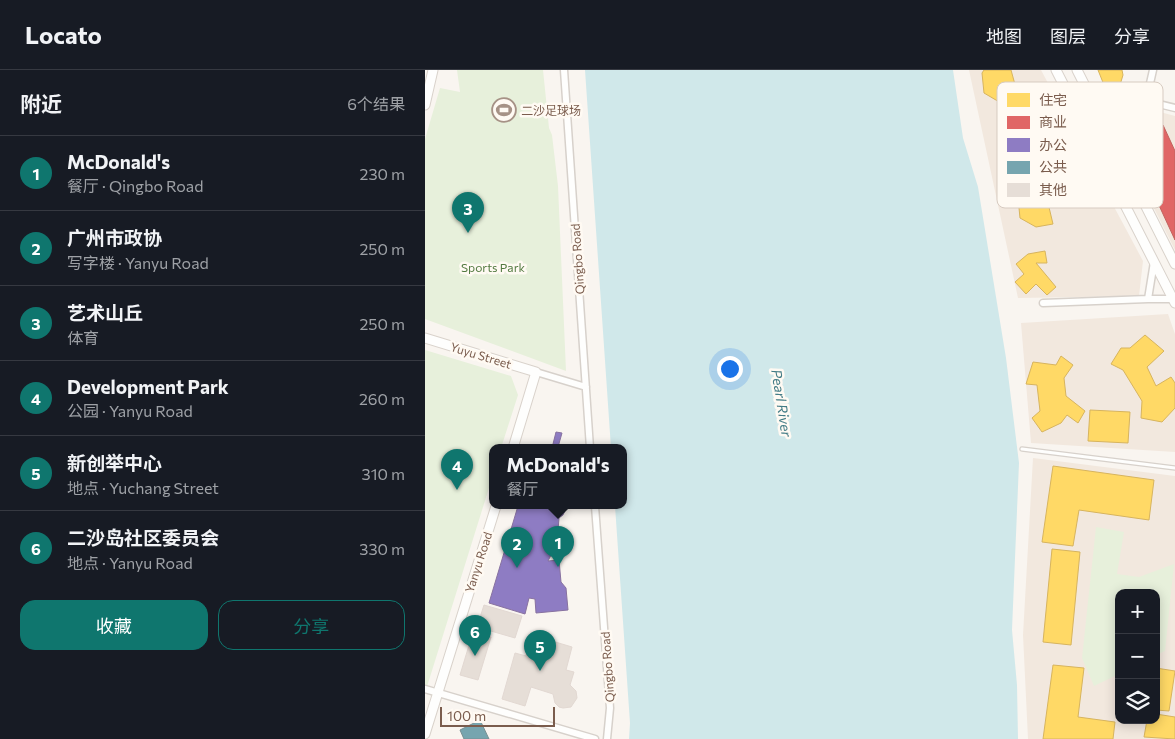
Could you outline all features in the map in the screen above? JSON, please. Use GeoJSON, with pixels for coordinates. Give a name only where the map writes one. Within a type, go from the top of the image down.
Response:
{"type":"FeatureCollection","features":[{"type":"Feature","properties":{"kind":"main road"},"geometry":{"type":"LineString","coordinates":[[425,105],[433,70]]}},
{"type":"Feature","properties":{"kind":"main road"},"geometry":{"type":"LineString","coordinates":[[1055,70],[1061,82]]}},
{"type":"Feature","properties":{"kind":"main road"},"geometry":{"type":"LineString","coordinates":[[1077,70],[1083,82]]}},
{"type":"Feature","properties":{"kind":"main road"},"geometry":{"type":"LineString","coordinates":[[1126,208],[1174,301]]}},
{"type":"Feature","properties":{"kind":"main road"},"geometry":{"type":"LineString","coordinates":[[1147,208],[1175,264]]}},
{"type":"Feature","properties":{"kind":"main road","name":"Yuyu Street"},"geometry":{"type":"LineString","coordinates":[[425,338],[536,372]]}},
{"type":"Feature","properties":{"kind":"main road"},"geometry":{"type":"LineString","coordinates":[[514,444],[536,372]]}},
{"type":"Feature","properties":{"kind":"main road","name":"Yanyu Road"},"geometry":{"type":"LineString","coordinates":[[425,734],[495,509]]}},
{"type":"Feature","properties":{"kind":"street","name":"Qingbo Road"},"geometry":{"type":"LineString","coordinates":[[564,70],[590,444]]}},
{"type":"Feature","properties":{"kind":"street"},"geometry":{"type":"LineString","coordinates":[[1148,299],[1154,262]]}},
{"type":"Feature","properties":{"kind":"street"},"geometry":{"type":"LineString","coordinates":[[1043,302],[1148,299],[1174,301]]}},
{"type":"Feature","properties":{"kind":"street"},"geometry":{"type":"LineString","coordinates":[[536,372],[586,387]]}},
{"type":"Feature","properties":{"kind":"street","name":"Qingbo Road"},"geometry":{"type":"LineString","coordinates":[[595,509],[610,708],[607,739]]}},
{"type":"Feature","properties":{"kind":"street"},"geometry":{"type":"LineString","coordinates":[[425,688],[595,739]]}},
{"type":"Feature","properties":{"kind":"lane"},"geometry":{"type":"LineString","coordinates":[[1022,449],[1175,468]]}},
{"type":"Feature","properties":{"kind":"shaded area"},"geometry":{"type":"Polygon","coordinates":[[[969,70],[1041,70],[1047,82],[997,82],[997,200],[969,70]]]}},
{"type":"Feature","properties":{"kind":"shaded area"},"geometry":{"type":"Polygon","coordinates":[[[1163,113],[1175,116],[1175,250],[1154,208],[1163,208],[1163,113]]]}},
{"type":"Feature","properties":{"kind":"shaded area"},"geometry":{"type":"Polygon","coordinates":[[[999,208],[1115,208],[1143,261],[1139,296],[1018,298],[999,208]]]}},
{"type":"Feature","properties":{"kind":"shaded area"},"geometry":{"type":"Polygon","coordinates":[[[1168,314],[1175,334],[1175,452],[1031,443],[1021,323],[1168,314]]]}},
{"type":"Feature","properties":{"kind":"shaded area"},"geometry":{"type":"Polygon","coordinates":[[[1033,458],[1175,476],[1175,739],[1028,739],[1023,635],[1033,458]]]}},
{"type":"Feature","properties":{"kind":"green space","name":"Sports Park"},"geometry":{"type":"Polygon","coordinates":[[[457,70],[543,70],[558,186],[566,371],[425,319],[425,139],[440,88],[460,92],[457,70]]]}},
{"type":"Feature","properties":{"kind":"green space"},"geometry":{"type":"Polygon","coordinates":[[[425,350],[511,376],[518,395],[502,444],[489,444],[489,488],[425,693],[425,350]]]}},
{"type":"Feature","properties":{"kind":"green space"},"geometry":{"type":"Polygon","coordinates":[[[1096,527],[1124,532],[1117,574],[1139,577],[1174,564],[1165,651],[1160,653],[1160,589],[1115,589],[1115,676],[1094,686],[1082,658],[1096,527]]]}},
{"type":"Feature","properties":{"kind":"water","name":"Pearl River"},"geometry":{"type":"Polygon","coordinates":[[[585,70],[953,70],[963,138],[978,187],[1006,358],[1019,463],[1012,630],[1017,685],[1018,739],[629,739],[630,723],[615,509],[627,509],[627,444],[611,444],[585,70]]]}},
{"type":"Feature","properties":{"kind":"building: 住宅"},"geometry":{"type":"Polygon","coordinates":[[[984,70],[1011,70],[1014,82],[997,82],[997,101],[984,93],[982,73],[984,70]]]}},
{"type":"Feature","properties":{"kind":"building: 住宅"},"geometry":{"type":"Polygon","coordinates":[[[1098,70],[1122,70],[1121,82],[1103,82],[1098,70]]]}},
{"type":"Feature","properties":{"kind":"building: 住宅"},"geometry":{"type":"Polygon","coordinates":[[[1163,141],[1173,161],[1170,168],[1163,172],[1163,141]]]}},
{"type":"Feature","properties":{"kind":"building: 住宅"},"geometry":{"type":"Polygon","coordinates":[[[1175,199],[1175,236],[1164,213],[1165,207],[1175,199]]]}},
{"type":"Feature","properties":{"kind":"building: 住宅"},"geometry":{"type":"Polygon","coordinates":[[[1019,208],[1049,208],[1053,224],[1036,227],[1020,218],[1019,208]]]}},
{"type":"Feature","properties":{"kind":"building: 住宅"},"geometry":{"type":"Polygon","coordinates":[[[1045,251],[1047,263],[1036,263],[1056,287],[1047,295],[1036,284],[1026,294],[1015,282],[1024,274],[1016,264],[1028,254],[1045,251]]]}},
{"type":"Feature","properties":{"kind":"building: 住宅"},"geometry":{"type":"Polygon","coordinates":[[[1145,335],[1164,351],[1147,367],[1156,386],[1171,377],[1175,383],[1175,408],[1162,422],[1141,418],[1142,401],[1123,370],[1111,364],[1121,348],[1130,348],[1145,335]]]}},
{"type":"Feature","properties":{"kind":"building: 住宅"},"geometry":{"type":"Polygon","coordinates":[[[1061,356],[1073,365],[1064,378],[1066,396],[1085,411],[1078,423],[1067,415],[1061,423],[1042,432],[1032,418],[1040,411],[1037,385],[1026,384],[1033,362],[1056,365],[1061,356]]]}},
{"type":"Feature","properties":{"kind":"building: 住宅"},"geometry":{"type":"Polygon","coordinates":[[[1090,410],[1130,412],[1128,443],[1088,441],[1090,410]]]}},
{"type":"Feature","properties":{"kind":"building: 住宅"},"geometry":{"type":"Polygon","coordinates":[[[1053,466],[1154,480],[1149,520],[1079,510],[1073,546],[1042,542],[1053,466]]]}},
{"type":"Feature","properties":{"kind":"building: 住宅"},"geometry":{"type":"Polygon","coordinates":[[[1052,549],[1080,552],[1071,645],[1043,642],[1052,549]]]}},
{"type":"Feature","properties":{"kind":"building: 住宅"},"geometry":{"type":"Polygon","coordinates":[[[1053,665],[1084,668],[1078,717],[1115,722],[1113,739],[1043,739],[1053,665]]]}},
{"type":"Feature","properties":{"kind":"building: 住宅"},"geometry":{"type":"Polygon","coordinates":[[[1160,669],[1175,671],[1169,711],[1160,710],[1160,669]]]}},
{"type":"Feature","properties":{"kind":"building: 住宅"},"geometry":{"type":"Polygon","coordinates":[[[1160,715],[1175,717],[1175,739],[1144,737],[1146,724],[1160,724],[1160,715]]]}},
{"type":"Feature","properties":{"kind":"building: 商业"},"geometry":{"type":"Polygon","coordinates":[[[1163,125],[1175,151],[1175,240],[1160,208],[1163,208],[1163,125]]]}},
{"type":"Feature","properties":{"kind":"building: 办公"},"geometry":{"type":"Polygon","coordinates":[[[556,432],[562,433],[559,444],[553,444],[556,432]]]}},
{"type":"Feature","properties":{"kind":"building: 办公"},"geometry":{"type":"Polygon","coordinates":[[[517,509],[566,509],[559,518],[557,543],[548,561],[559,560],[561,582],[566,588],[568,610],[536,613],[535,599],[529,598],[525,614],[489,603],[517,509]]]}},
{"type":"Feature","properties":{"kind":"building: 公共"},"geometry":{"type":"Polygon","coordinates":[[[480,720],[489,739],[464,739],[460,730],[480,720]]]}},
{"type":"Feature","properties":{"kind":"building: 其他"},"geometry":{"type":"Polygon","coordinates":[[[484,605],[522,616],[515,638],[477,627],[484,605]]]}},
{"type":"Feature","properties":{"kind":"building: 其他"},"geometry":{"type":"Polygon","coordinates":[[[473,632],[491,637],[478,680],[460,675],[473,632]]]}},
{"type":"Feature","properties":{"kind":"building: 其他"},"geometry":{"type":"Polygon","coordinates":[[[532,635],[572,647],[566,670],[574,672],[570,685],[576,691],[577,698],[571,707],[559,707],[555,703],[553,694],[531,687],[525,706],[502,699],[515,653],[526,656],[532,635]]]}},
{"type":"Feature","properties":{"kind":"place","name":"二沙足球场"},"geometry":{"type":"Point","coordinates":[504,110]}},
{"type":"Feature","properties":{"kind":"place","name":"艺术山丘"},"geometry":{"type":"Point","coordinates":[468,233]}},
{"type":"Feature","properties":{"kind":"place","name":"Development Park"},"geometry":{"type":"Point","coordinates":[457,490]}},
{"type":"Feature","properties":{"kind":"place","name":"McDonald's"},"geometry":{"type":"Point","coordinates":[558,567]}},
{"type":"Feature","properties":{"kind":"place","name":"广州市政协"},"geometry":{"type":"Point","coordinates":[517,568]}},
{"type":"Feature","properties":{"kind":"place","name":"二沙岛社区委员会"},"geometry":{"type":"Point","coordinates":[475,656]}},
{"type":"Feature","properties":{"kind":"place","name":"新创举中心"},"geometry":{"type":"Point","coordinates":[540,671]}}]}
